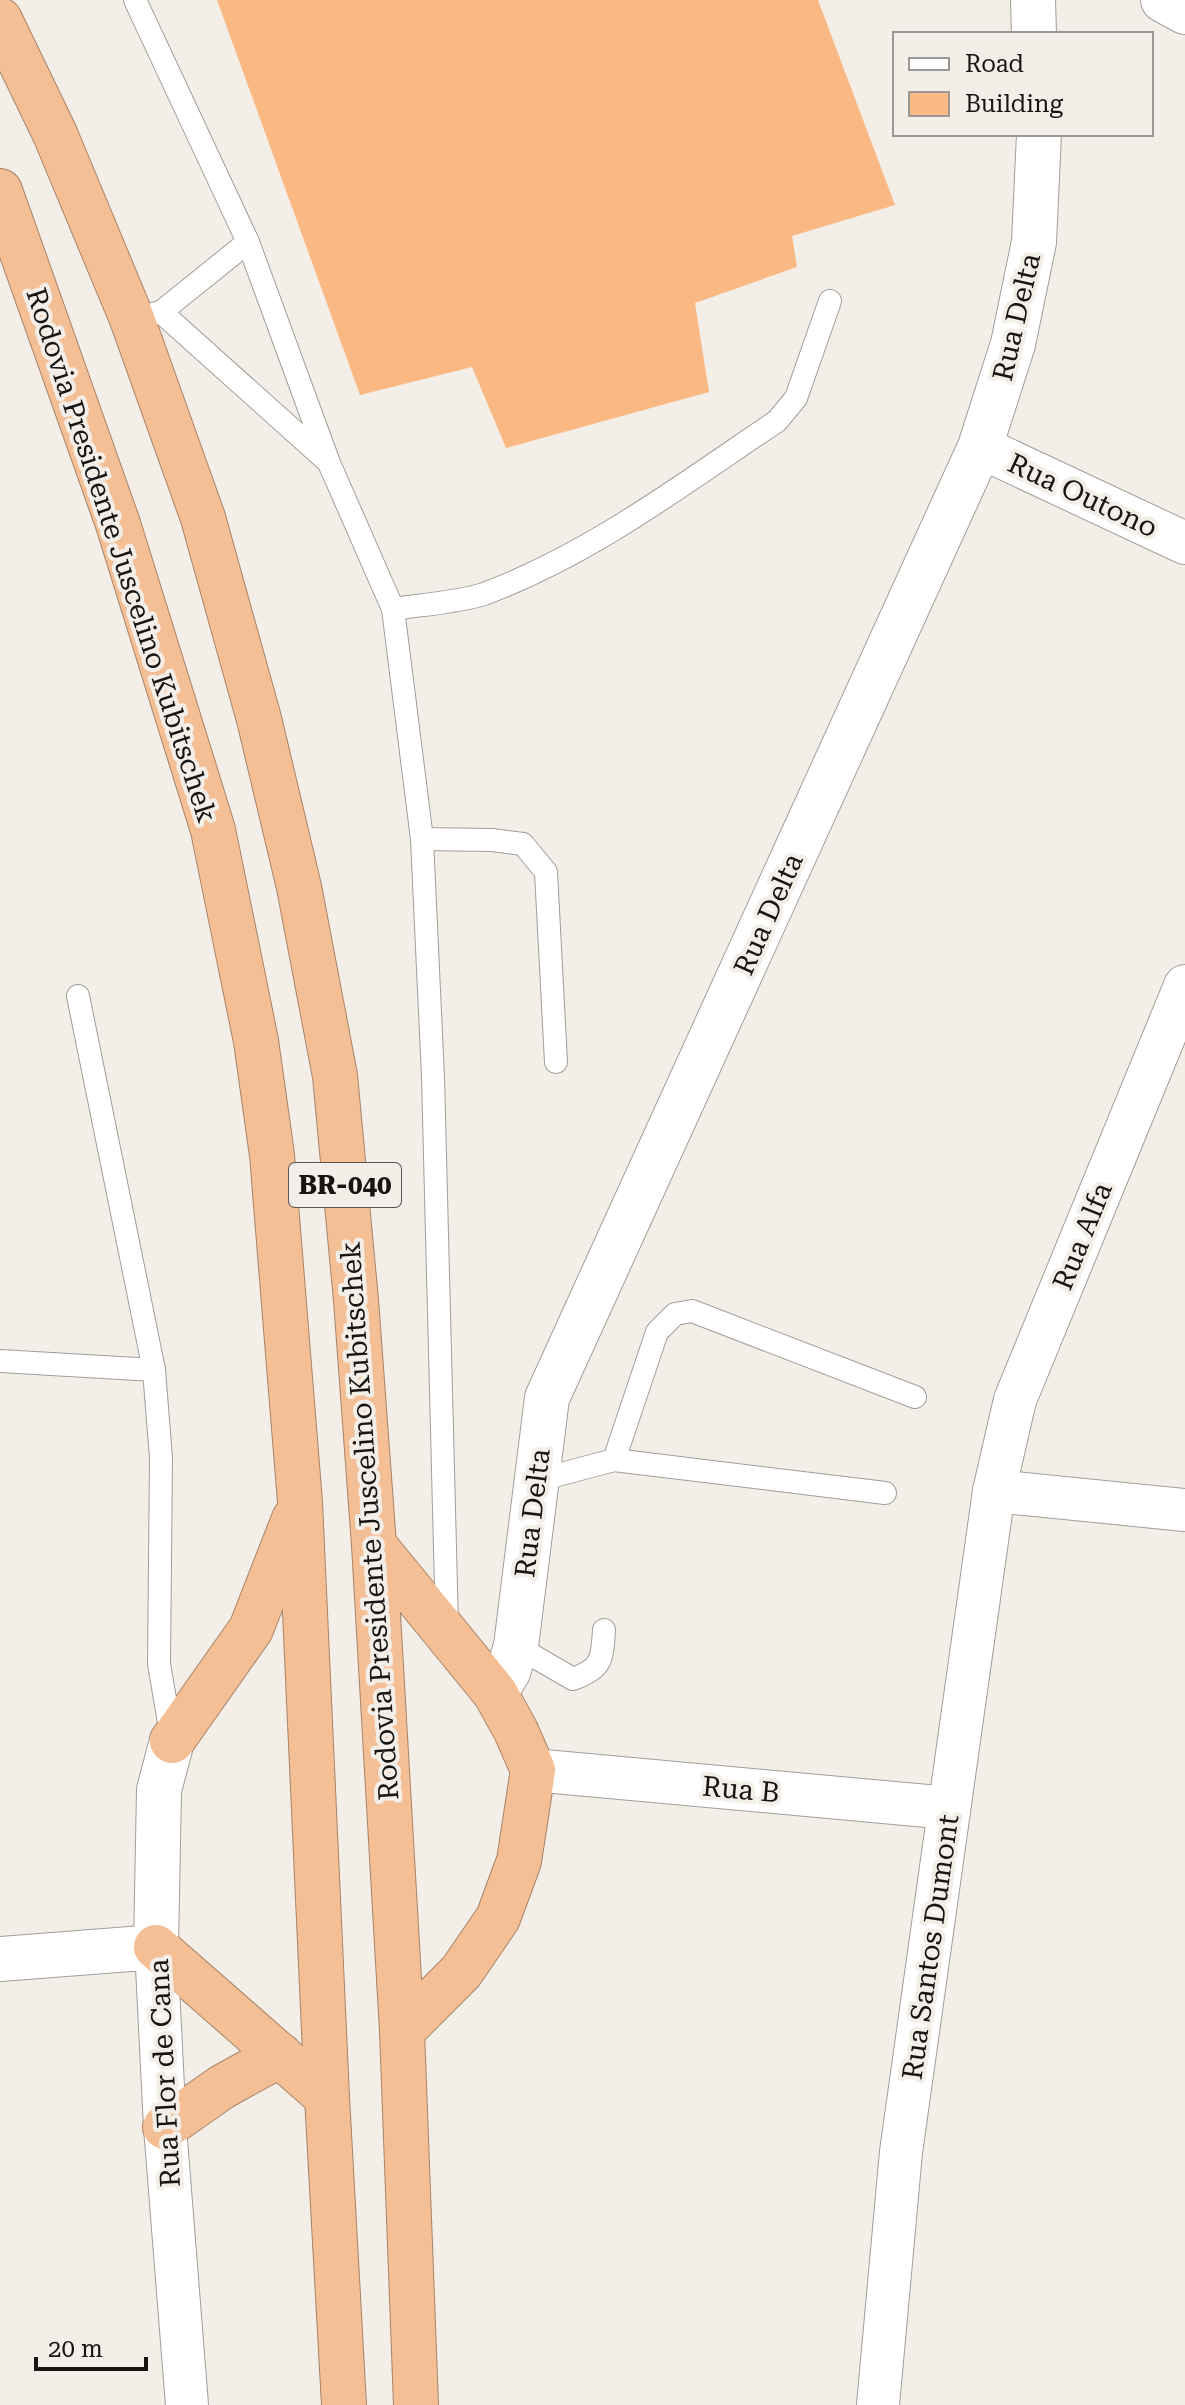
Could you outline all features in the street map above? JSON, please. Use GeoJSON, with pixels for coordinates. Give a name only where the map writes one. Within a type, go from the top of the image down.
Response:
{"type":"FeatureCollection","features":[{"type":"Feature","properties":{"kind":"highway","name":"Rodovia Presidente Juscelino Kubitschek"},"geometry":{"type":"LineString","coordinates":[[0,20],[147,315],[259,719],[299,887],[335,1076],[374,1545],[402,2031],[416,2405]]}},
{"type":"Feature","properties":{"kind":"highway","name":"Rodovia Presidente Juscelino Kubitschek"},"geometry":{"type":"LineString","coordinates":[[0,191],[118,524],[213,830],[256,1041],[272,1155],[300,1502],[344,2405]]}},
{"type":"Feature","properties":{"kind":"highway"},"geometry":{"type":"LineString","coordinates":[[172,1741],[251,1629],[300,1502]]}},
{"type":"Feature","properties":{"kind":"highway"},"geometry":{"type":"LineString","coordinates":[[374,1545],[495,1693],[533,1770],[519,1861],[498,1918],[461,1972],[402,2031]]}},
{"type":"Feature","properties":{"kind":"highway"},"geometry":{"type":"LineString","coordinates":[[156,1947],[327,2097]]}},
{"type":"Feature","properties":{"kind":"highway"},"geometry":{"type":"LineString","coordinates":[[165,2127],[222,2087],[280,2055]]}},
{"type":"Feature","properties":{"kind":"street"},"geometry":{"type":"LineString","coordinates":[[1033,0],[1034,32]]}},
{"type":"Feature","properties":{"kind":"street"},"geometry":{"type":"LineString","coordinates":[[1163,0],[1185,12]]}},
{"type":"Feature","properties":{"kind":"street","name":"Rua Delta"},"geometry":{"type":"LineString","coordinates":[[495,1693],[508,1672],[516,1646],[547,1398],[980,447],[1013,344],[1034,242],[1039,136]]}},
{"type":"Feature","properties":{"kind":"street","name":"Rua Outono"},"geometry":{"type":"LineString","coordinates":[[980,447],[1185,543]]}},
{"type":"Feature","properties":{"kind":"street","name":"Rua Alfa"},"geometry":{"type":"LineString","coordinates":[[994,1491],[1015,1400],[1185,986]]}},
{"type":"Feature","properties":{"kind":"street"},"geometry":{"type":"LineString","coordinates":[[994,1491],[1185,1510]]}},
{"type":"Feature","properties":{"kind":"street","name":"Rua Santos Dumont"},"geometry":{"type":"LineString","coordinates":[[878,2405],[901,2152],[994,1491]]}},
{"type":"Feature","properties":{"kind":"street","name":"Rua Flor de Cana"},"geometry":{"type":"LineString","coordinates":[[172,1741],[159,1790],[156,1947],[165,2127],[187,2405]]}},
{"type":"Feature","properties":{"kind":"street","name":"Rua B"},"geometry":{"type":"LineString","coordinates":[[533,1770],[949,1808]]}},
{"type":"Feature","properties":{"kind":"street"},"geometry":{"type":"LineString","coordinates":[[0,1959],[156,1947]]}},
{"type":"Feature","properties":{"kind":"lane"},"geometry":{"type":"LineString","coordinates":[[135,0],[248,242],[329,463],[393,609],[422,839],[433,1077],[447,1632]]}},
{"type":"Feature","properties":{"kind":"lane"},"geometry":{"type":"LineString","coordinates":[[248,242],[147,315],[329,463]]}},
{"type":"Feature","properties":{"kind":"lane"},"geometry":{"type":"LineString","coordinates":[[393,609],[481,595],[559,561],[610,533],[777,421],[796,398],[830,301]]}},
{"type":"Feature","properties":{"kind":"lane"},"geometry":{"type":"LineString","coordinates":[[422,839],[492,840],[523,844],[546,872],[556,1062]]}},
{"type":"Feature","properties":{"kind":"lane"},"geometry":{"type":"LineString","coordinates":[[78,996],[154,1370],[161,1458],[159,1664],[172,1741]]}},
{"type":"Feature","properties":{"kind":"lane"},"geometry":{"type":"LineString","coordinates":[[614,1460],[657,1332],[675,1314],[692,1311],[915,1397]]}},
{"type":"Feature","properties":{"kind":"lane"},"geometry":{"type":"LineString","coordinates":[[0,1361],[154,1370]]}},
{"type":"Feature","properties":{"kind":"lane"},"geometry":{"type":"LineString","coordinates":[[535,1481],[614,1460],[885,1493]]}},
{"type":"Feature","properties":{"kind":"lane"},"geometry":{"type":"LineString","coordinates":[[516,1646],[573,1679],[588,1673],[602,1658],[604,1630]]}},
{"type":"Feature","properties":{"kind":"building"},"geometry":{"type":"Polygon","coordinates":[[[217,0],[818,0],[895,205],[792,236],[797,267],[695,303],[709,392],[506,448],[472,367],[360,395],[217,0]]]}}]}
